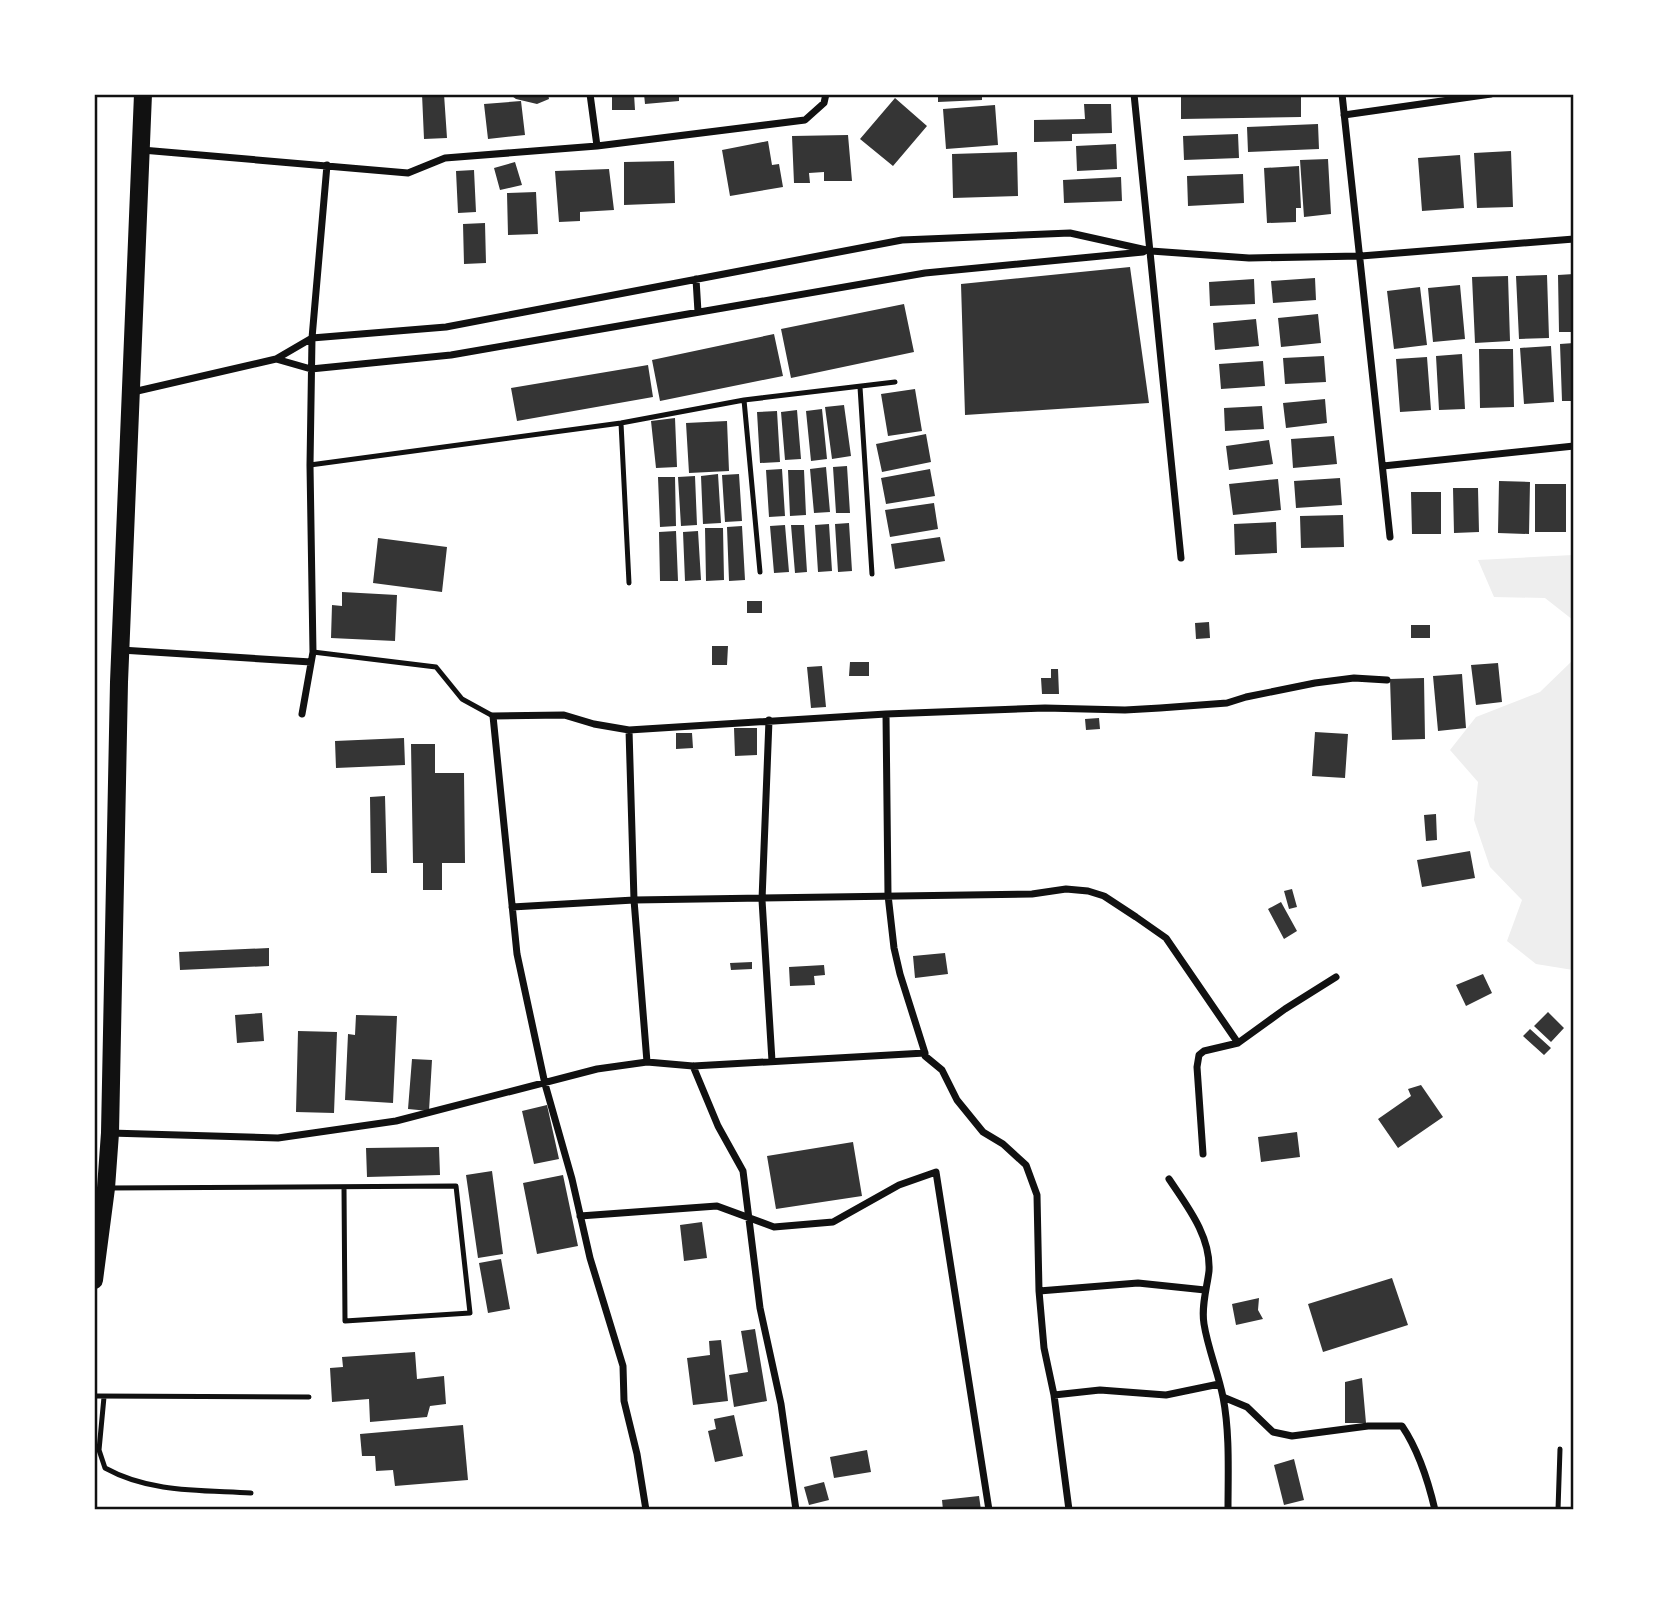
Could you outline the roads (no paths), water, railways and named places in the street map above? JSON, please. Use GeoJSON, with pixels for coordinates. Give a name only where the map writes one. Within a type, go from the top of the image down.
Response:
{"type":"FeatureCollection","features":[{"type":"Feature","properties":{"kind":"highway"},"geometry":{"type":"LineString","coordinates":[[94,1280],[110,1133],[121,650],[142,94]]}},
{"type":"Feature","properties":{"kind":"street"},"geometry":{"type":"LineString","coordinates":[[590,94],[597,146]]}},
{"type":"Feature","properties":{"kind":"street"},"geometry":{"type":"LineString","coordinates":[[140,150],[408,173],[445,158],[597,146],[805,120],[824,103],[827,94]]}},
{"type":"Feature","properties":{"kind":"street"},"geometry":{"type":"LineString","coordinates":[[1134,94],[1181,558]]}},
{"type":"Feature","properties":{"kind":"street"},"geometry":{"type":"LineString","coordinates":[[1342,94],[1390,537]]}},
{"type":"Feature","properties":{"kind":"street"},"geometry":{"type":"LineString","coordinates":[[1344,115],[1491,94]]}},
{"type":"Feature","properties":{"kind":"street"},"geometry":{"type":"LineString","coordinates":[[302,714],[313,652],[311,369],[327,165]]}},
{"type":"Feature","properties":{"kind":"street"},"geometry":{"type":"LineString","coordinates":[[130,393],[276,359],[312,338],[446,327],[902,240],[1070,233],[1151,251],[1248,258],[1361,256],[1573,239]]}},
{"type":"Feature","properties":{"kind":"street"},"geometry":{"type":"LineString","coordinates":[[276,359],[311,369],[451,355],[925,273],[1151,251]]}},
{"type":"Feature","properties":{"kind":"street"},"geometry":{"type":"LineString","coordinates":[[695,279],[698,312]]}},
{"type":"Feature","properties":{"kind":"street"},"geometry":{"type":"LineString","coordinates":[[1383,466],[1573,446]]}},
{"type":"Feature","properties":{"kind":"street"},"geometry":{"type":"LineString","coordinates":[[121,650],[311,662]]}},
{"type":"Feature","properties":{"kind":"street"},"geometry":{"type":"LineString","coordinates":[[646,1510],[637,1454],[624,1401],[623,1366],[590,1258],[545,1084],[517,954],[493,716],[564,715],[629,730],[886,714],[1045,708],[1160,708],[1227,703],[1246,696],[1353,678],[1387,680]]}},
{"type":"Feature","properties":{"kind":"street"},"geometry":{"type":"LineString","coordinates":[[886,714],[888,895],[894,948],[925,1056],[942,1070],[957,1100],[983,1132],[1009,1149],[1026,1166],[1037,1195],[1039,1292],[1044,1348],[1054,1395],[1069,1510]]}},
{"type":"Feature","properties":{"kind":"street"},"geometry":{"type":"LineString","coordinates":[[769,720],[762,900],[772,1061]]}},
{"type":"Feature","properties":{"kind":"street"},"geometry":{"type":"LineString","coordinates":[[629,730],[634,900],[647,1062]]}},
{"type":"Feature","properties":{"kind":"street"},"geometry":{"type":"LineString","coordinates":[[512,907],[634,900],[1032,894],[1066,889],[1104,896],[1166,938],[1238,1042]]}},
{"type":"Feature","properties":{"kind":"street"},"geometry":{"type":"LineString","coordinates":[[1203,1154],[1197,1067],[1199,1055],[1204,1051],[1238,1042],[1336,977]]}},
{"type":"Feature","properties":{"kind":"street"},"geometry":{"type":"LineString","coordinates":[[110,1133],[278,1138],[396,1121],[597,1069],[647,1062],[693,1066],[925,1053]]}},
{"type":"Feature","properties":{"kind":"street"},"geometry":{"type":"LineString","coordinates":[[693,1066],[718,1126],[743,1171],[760,1308],[781,1404],[796,1510]]}},
{"type":"Feature","properties":{"kind":"street"},"geometry":{"type":"LineString","coordinates":[[580,1216],[717,1206],[774,1227],[833,1222],[899,1185],[936,1172],[989,1510]]}},
{"type":"Feature","properties":{"kind":"street"},"geometry":{"type":"LineString","coordinates":[[1169,1179],[1204,1237],[1209,1271],[1205,1290],[1204,1322],[1223,1397],[1228,1510]]}},
{"type":"Feature","properties":{"kind":"street"},"geometry":{"type":"LineString","coordinates":[[1039,1292],[1138,1283],[1205,1290]]}},
{"type":"Feature","properties":{"kind":"street"},"geometry":{"type":"LineString","coordinates":[[1054,1395],[1100,1390],[1166,1395],[1219,1384]]}},
{"type":"Feature","properties":{"kind":"street"},"geometry":{"type":"LineString","coordinates":[[1223,1397],[1247,1407],[1273,1432],[1292,1436],[1368,1426],[1402,1426],[1412,1440],[1429,1486],[1434,1510]]}},
{"type":"Feature","properties":{"kind":"lane"},"geometry":{"type":"LineString","coordinates":[[310,465],[621,423],[744,400],[895,382]]}},
{"type":"Feature","properties":{"kind":"lane"},"geometry":{"type":"LineString","coordinates":[[860,387],[872,574]]}},
{"type":"Feature","properties":{"kind":"lane"},"geometry":{"type":"LineString","coordinates":[[744,400],[760,572]]}},
{"type":"Feature","properties":{"kind":"lane"},"geometry":{"type":"LineString","coordinates":[[621,423],[629,583]]}},
{"type":"Feature","properties":{"kind":"lane"},"geometry":{"type":"LineString","coordinates":[[313,652],[436,667],[462,699],[493,716]]}},
{"type":"Feature","properties":{"kind":"lane"},"geometry":{"type":"LineString","coordinates":[[106,1188],[456,1186],[470,1312],[345,1321],[344,1187]]}},
{"type":"Feature","properties":{"kind":"lane"},"geometry":{"type":"LineString","coordinates":[[94,1396],[309,1397]]}},
{"type":"Feature","properties":{"kind":"lane"},"geometry":{"type":"LineString","coordinates":[[104,1397],[99,1450],[105,1468],[125,1479],[163,1489],[251,1493]]}},
{"type":"Feature","properties":{"kind":"lane"},"geometry":{"type":"LineString","coordinates":[[1558,1510],[1560,1449]]}}]}
